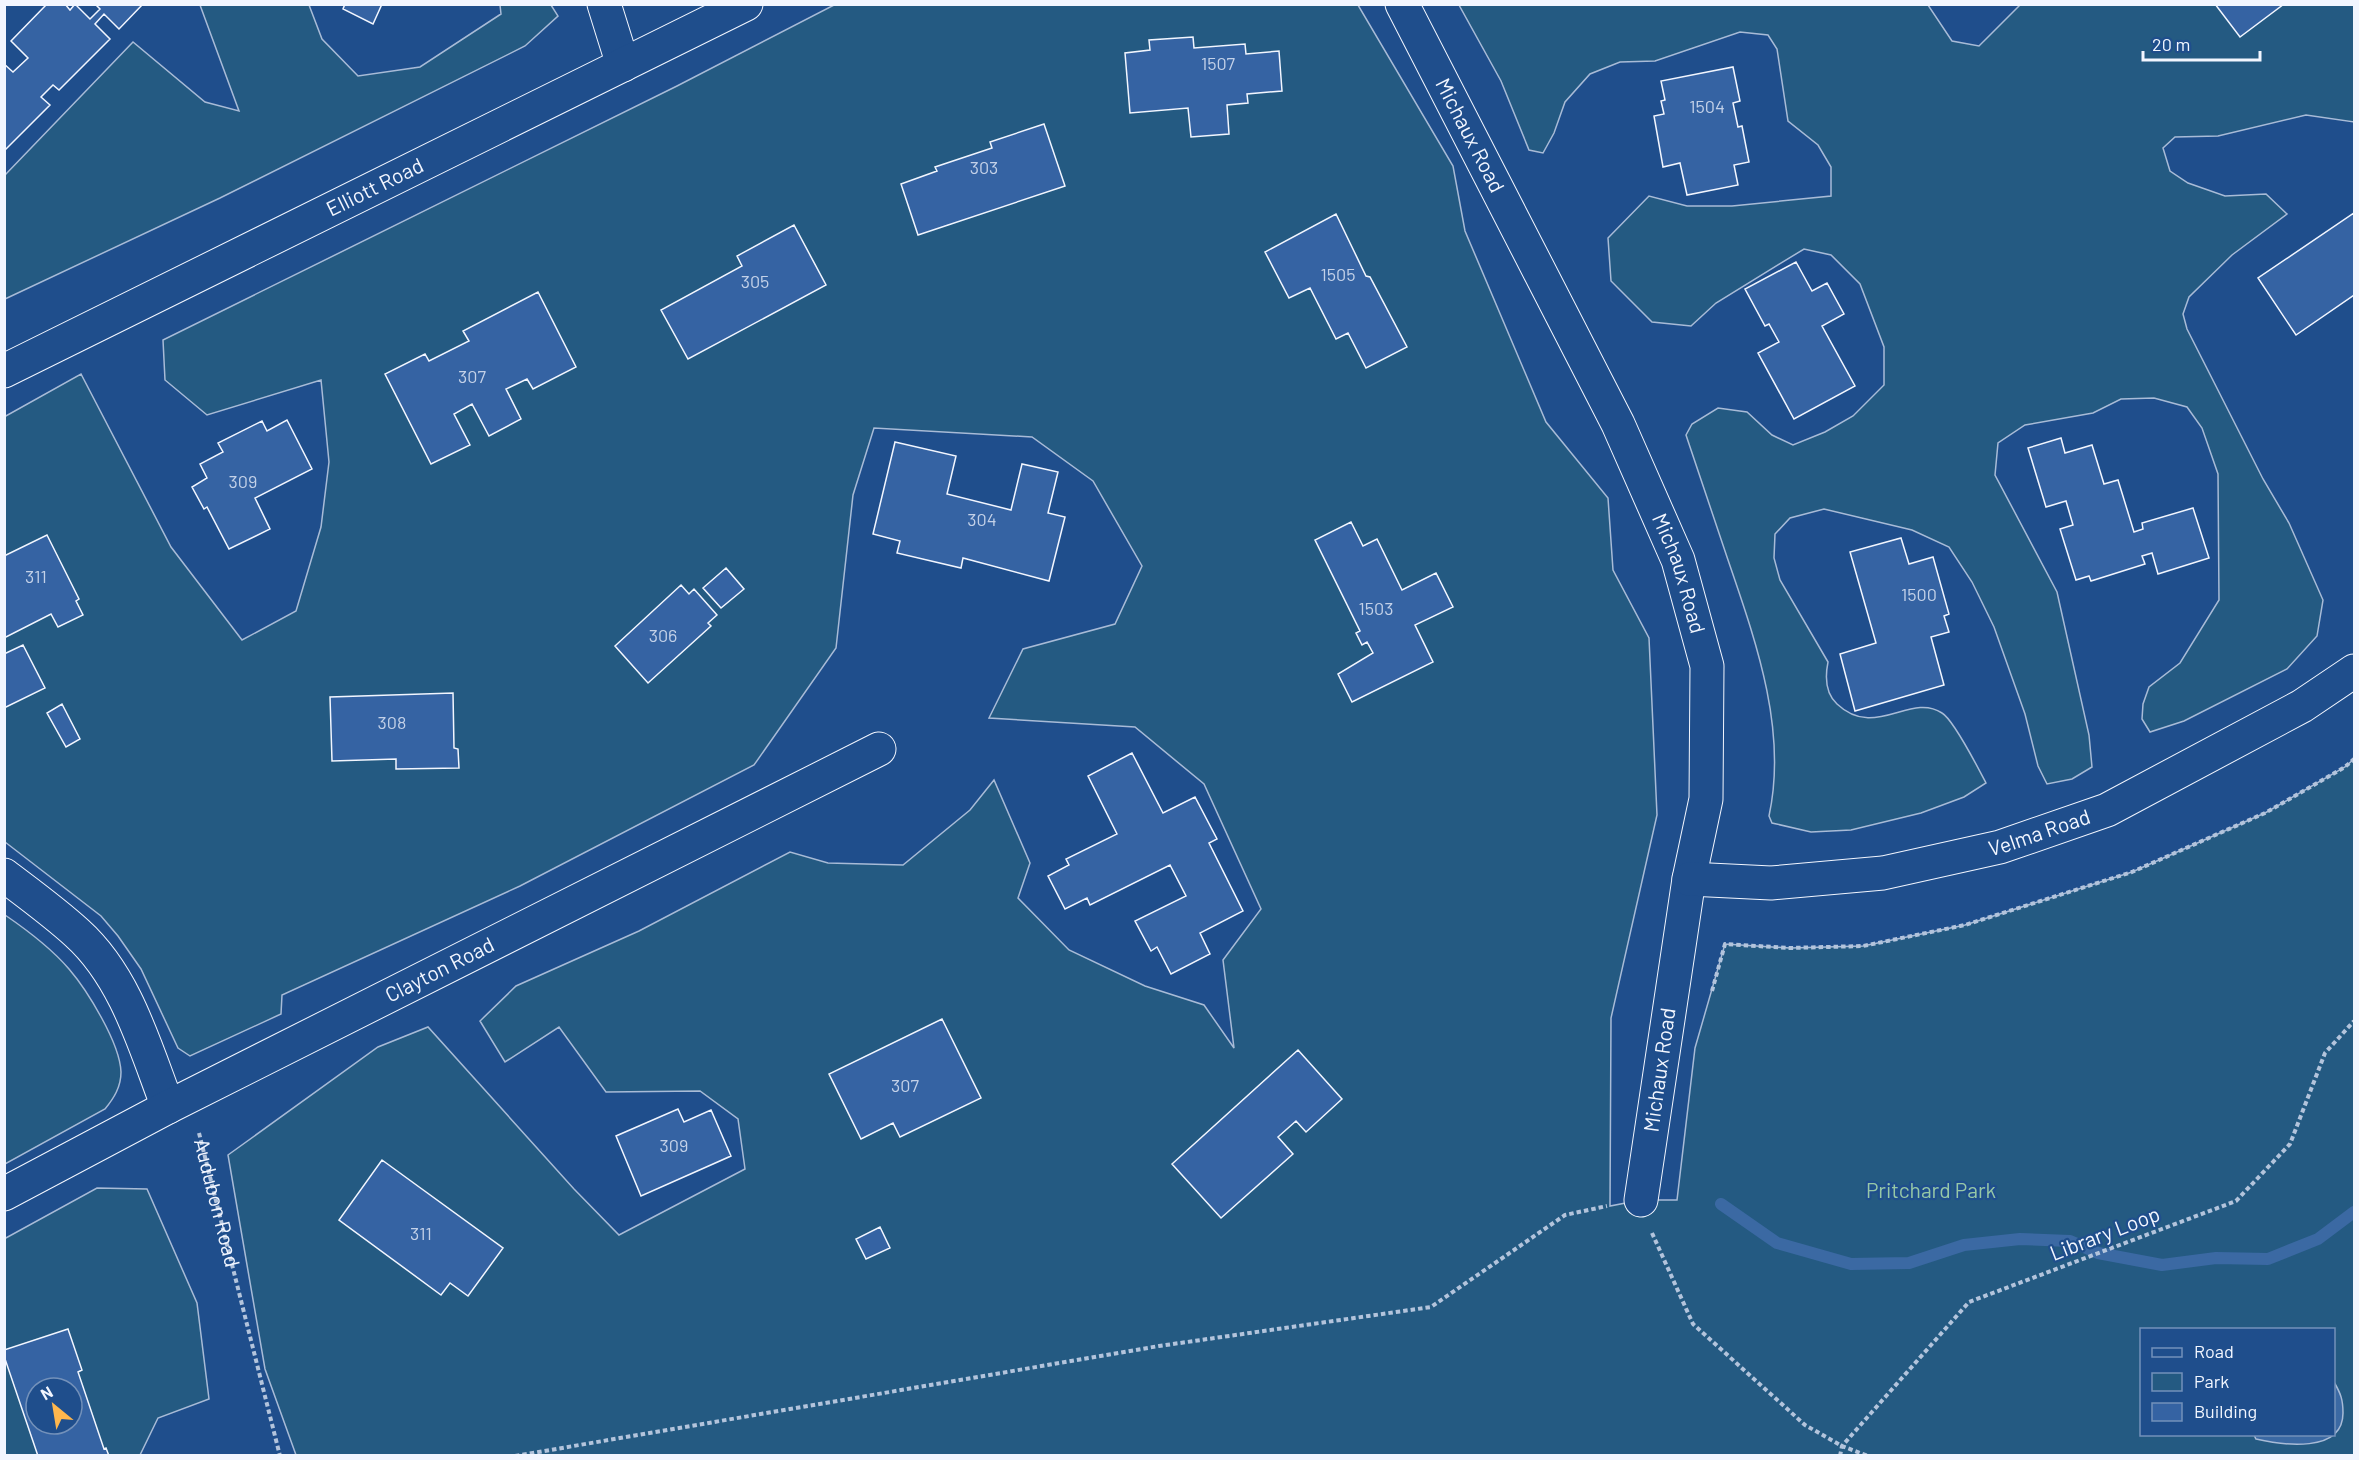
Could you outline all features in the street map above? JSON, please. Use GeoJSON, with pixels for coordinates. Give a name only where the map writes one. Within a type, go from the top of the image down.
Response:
{"type":"FeatureCollection","features":[{"type":"Feature","properties":{"kind":"street"},"geometry":{"type":"LineString","coordinates":[[604,4],[623,65]]}},
{"type":"Feature","properties":{"kind":"street","name":"Elliott Road"},"geometry":{"type":"LineString","coordinates":[[4,371],[746,4]]}},
{"type":"Feature","properties":{"kind":"street","name":"Michaux Road"},"geometry":{"type":"LineString","coordinates":[[1402,4],[1618,423],[1678,560],[1707,666],[1706,799],[1689,879],[1641,1200]]}},
{"type":"Feature","properties":{"kind":"street","name":"Velma Road"},"geometry":{"type":"LineString","coordinates":[[1689,879],[1771,883],[1882,873],[2000,847],[2107,810],[2302,706],[2355,671]]}},
{"type":"Feature","properties":{"kind":"street","name":"Clayton Road"},"geometry":{"type":"LineString","coordinates":[[4,1194],[168,1107],[879,749]]}},
{"type":"Feature","properties":{"kind":"street"},"geometry":{"type":"LineString","coordinates":[[4,875],[78,934],[102,962],[122,993],[168,1107]]}},
{"type":"Feature","properties":{"kind":"path"},"geometry":{"type":"LineString","coordinates":[[1710,996],[1725,944],[1790,948],[1863,946],[1965,925],[2132,872],[2265,813],[2355,759]]}},
{"type":"Feature","properties":{"kind":"path","name":"Library Loop"},"geometry":{"type":"LineString","coordinates":[[1840,1455],[1842,1446],[1969,1302],[2236,1201],[2290,1144],[2325,1053],[2355,1021]]}},
{"type":"Feature","properties":{"kind":"path","name":"Audubon Road"},"geometry":{"type":"LineString","coordinates":[[168,1107],[198,1131],[280,1455]]}},
{"type":"Feature","properties":{"kind":"path"},"geometry":{"type":"LineString","coordinates":[[515,1455],[1159,1346],[1431,1307],[1565,1215],[1641,1200],[1645,1216],[1693,1324],[1805,1425],[1842,1446],[1868,1455]]}},
{"type":"Feature","properties":{"kind":"green space"},"geometry":{"type":"Polygon","coordinates":[[[200,5],[309,5],[322,39],[358,76],[420,67],[501,14],[500,5],[551,5],[558,16],[525,46],[220,198],[5,299],[5,175],[133,42],[205,102],[239,111],[200,5]]]}},
{"type":"Feature","properties":{"kind":"green space","name":"Pritchard Park"},"geometry":{"type":"Polygon","coordinates":[[[834,5],[1358,5],[1453,166],[1465,231],[1546,422],[1608,498],[1613,570],[1649,638],[1657,815],[1611,1018],[1610,1206],[1641,1200],[1677,1200],[1695,1048],[1725,944],[1790,948],[1863,946],[1965,925],[2132,872],[2265,813],[2345,767],[2354,759],[2354,1455],[296,1455],[265,1369],[228,1155],[378,1047],[428,1027],[574,1189],[619,1235],[745,1169],[738,1119],[700,1091],[606,1092],[559,1027],[505,1062],[480,1021],[516,986],[639,931],[790,852],[828,863],[903,865],[970,810],[994,780],[1030,863],[1018,898],[1069,950],[1145,986],[1204,1005],[1234,1048],[1223,960],[1261,909],[1204,784],[1135,727],[989,718],[1023,649],[1115,624],[1142,566],[1093,481],[1032,437],[874,428],[853,495],[836,648],[754,765],[520,886],[282,995],[281,1014],[190,1056],[178,1048],[141,969],[101,916],[5,842],[4,417],[81,374],[171,547],[242,640],[296,611],[321,527],[329,462],[321,380],[207,415],[165,380],[163,340],[677,86],[834,5]]]}},
{"type":"Feature","properties":{"kind":"green space"},"geometry":{"type":"Polygon","coordinates":[[[1459,5],[1928,5],[1952,41],[1979,46],[2020,5],[2354,5],[2354,122],[2306,115],[2218,136],[2175,137],[2163,148],[2170,171],[2188,183],[2225,196],[2266,194],[2287,214],[2232,255],[2189,297],[2183,314],[2187,329],[2263,479],[2289,523],[2323,600],[2317,636],[2287,669],[2184,721],[2150,732],[2142,719],[2143,704],[2149,687],[2180,663],[2219,600],[2218,474],[2202,428],[2187,407],[2154,398],[2121,399],[2093,413],[2025,425],[1998,443],[1995,475],[2057,592],[2089,735],[2092,767],[2072,779],[2047,784],[2038,766],[2025,714],[1994,627],[1972,582],[1949,547],[1912,530],[1824,509],[1790,518],[1775,534],[1774,558],[1780,580],[1828,662],[1826,679],[1830,695],[1837,704],[1851,714],[1865,718],[1917,708],[1930,708],[1942,713],[1959,734],[1986,783],[1964,797],[1921,813],[1851,830],[1811,832],[1772,823],[1769,816],[1774,783],[1774,750],[1766,685],[1748,620],[1686,435],[1692,424],[1718,408],[1747,412],[1772,435],[1793,445],[1825,432],[1853,416],[1884,385],[1884,347],[1860,284],[1831,255],[1804,249],[1716,303],[1691,326],[1652,322],[1611,281],[1608,238],[1649,196],[1687,206],[1732,206],[1831,196],[1831,167],[1818,145],[1788,121],[1777,49],[1768,35],[1740,32],[1655,61],[1620,62],[1590,74],[1565,102],[1554,133],[1543,153],[1529,150],[1501,81],[1459,5]]]}},
{"type":"Feature","properties":{"kind":"green space"},"geometry":{"type":"Polygon","coordinates":[[[5,915],[47,947],[76,978],[109,1032],[121,1072],[120,1083],[105,1109],[5,1164],[5,915]]]}},
{"type":"Feature","properties":{"kind":"green space"},"geometry":{"type":"Polygon","coordinates":[[[97,1188],[147,1189],[197,1303],[209,1399],[158,1418],[140,1455],[5,1455],[4,1239],[97,1188]]]}},
{"type":"Feature","properties":{"kind":"shaded area"},"geometry":{"type":"Polygon","coordinates":[[[2335,1384],[2343,1404],[2340,1426],[2335,1432],[2335,1384]]]}},
{"type":"Feature","properties":{"kind":"shaded area"},"geometry":{"type":"Polygon","coordinates":[[[2254,1436],[2331,1436],[2309,1444],[2256,1439],[2254,1436]]]}},
{"type":"Feature","properties":{"kind":"building"},"geometry":{"type":"Polygon","coordinates":[[[47,4],[65,4],[70,10],[75,4],[90,19],[100,9],[95,4],[143,4],[119,29],[104,14],[95,24],[110,39],[59,90],[53,85],[41,97],[50,105],[4,151],[4,64],[13,72],[28,58],[11,41],[47,4]]]}},
{"type":"Feature","properties":{"kind":"building"},"geometry":{"type":"Polygon","coordinates":[[[345,4],[382,4],[373,24],[343,9],[345,4]]]}},
{"type":"Feature","properties":{"kind":"building"},"geometry":{"type":"Polygon","coordinates":[[[2215,4],[2284,4],[2240,37],[2215,4]]]}},
{"type":"Feature","properties":{"kind":"building"},"geometry":{"type":"Polygon","coordinates":[[[1193,37],[1194,48],[1245,44],[1246,54],[1279,51],[1282,91],[1247,94],[1248,103],[1227,105],[1229,134],[1191,137],[1188,108],[1130,113],[1125,53],[1150,50],[1149,40],[1193,37]]]}},
{"type":"Feature","properties":{"kind":"building"},"geometry":{"type":"Polygon","coordinates":[[[1733,67],[1740,101],[1733,103],[1738,127],[1742,126],[1749,162],[1734,165],[1738,185],[1687,195],[1680,163],[1663,167],[1654,116],[1664,114],[1661,101],[1665,100],[1661,81],[1733,67]]]}},
{"type":"Feature","properties":{"kind":"building"},"geometry":{"type":"Polygon","coordinates":[[[1044,124],[1065,186],[918,235],[901,184],[937,171],[935,167],[992,148],[990,142],[1044,124]]]}},
{"type":"Feature","properties":{"kind":"building"},"geometry":{"type":"Polygon","coordinates":[[[2354,213],[2354,295],[2296,335],[2258,278],[2354,213]]]}},
{"type":"Feature","properties":{"kind":"building"},"geometry":{"type":"Polygon","coordinates":[[[1336,214],[1366,276],[1370,277],[1407,347],[1366,368],[1348,333],[1336,339],[1310,288],[1289,298],[1265,252],[1336,214]]]}},
{"type":"Feature","properties":{"kind":"building"},"geometry":{"type":"Polygon","coordinates":[[[794,225],[826,285],[688,359],[661,310],[742,266],[737,256],[794,225]]]}},
{"type":"Feature","properties":{"kind":"building"},"geometry":{"type":"Polygon","coordinates":[[[1796,262],[1812,291],[1827,283],[1844,314],[1822,326],[1855,386],[1794,419],[1758,353],[1779,342],[1769,324],[1765,326],[1745,289],[1796,262]]]}},
{"type":"Feature","properties":{"kind":"building"},"geometry":{"type":"Polygon","coordinates":[[[538,292],[576,367],[533,389],[527,379],[506,389],[521,419],[489,436],[472,404],[454,414],[470,445],[431,464],[385,374],[425,354],[429,361],[469,341],[463,331],[538,292]]]}},
{"type":"Feature","properties":{"kind":"building"},"geometry":{"type":"Polygon","coordinates":[[[287,420],[312,469],[255,498],[270,529],[229,549],[207,507],[204,509],[192,487],[207,478],[200,464],[223,452],[218,443],[262,421],[267,431],[287,420]]]}},
{"type":"Feature","properties":{"kind":"building"},"geometry":{"type":"Polygon","coordinates":[[[2061,438],[2065,453],[2092,445],[2104,484],[2118,480],[2134,532],[2143,529],[2142,523],[2193,508],[2209,558],[2158,574],[2152,553],[2142,556],[2145,564],[2091,581],[2089,576],[2076,580],[2060,529],[2073,525],[2066,501],[2046,507],[2028,448],[2061,438]]]}},
{"type":"Feature","properties":{"kind":"building"},"geometry":{"type":"Polygon","coordinates":[[[895,442],[956,456],[947,494],[1011,510],[1022,464],[1058,472],[1048,513],[1065,517],[1049,581],[963,558],[961,568],[897,553],[900,541],[873,534],[895,442]]]}},
{"type":"Feature","properties":{"kind":"building"},"geometry":{"type":"Polygon","coordinates":[[[1351,522],[1363,546],[1377,539],[1402,590],[1436,573],[1453,607],[1415,625],[1433,662],[1352,702],[1338,674],[1373,653],[1367,642],[1362,645],[1356,633],[1360,631],[1315,540],[1351,522]]]}},
{"type":"Feature","properties":{"kind":"building"},"geometry":{"type":"Polygon","coordinates":[[[47,535],[79,599],[76,601],[83,615],[58,627],[51,614],[4,638],[4,556],[47,535]]]}},
{"type":"Feature","properties":{"kind":"building"},"geometry":{"type":"Polygon","coordinates":[[[1901,538],[1909,564],[1933,557],[1949,614],[1944,616],[1949,632],[1931,637],[1944,685],[1855,711],[1840,654],[1876,643],[1850,552],[1901,538]]]}},
{"type":"Feature","properties":{"kind":"building"},"geometry":{"type":"Polygon","coordinates":[[[726,568],[744,589],[721,608],[703,588],[726,568]]]}},
{"type":"Feature","properties":{"kind":"building"},"geometry":{"type":"Polygon","coordinates":[[[681,585],[689,594],[694,589],[717,615],[708,623],[711,626],[648,683],[615,646],[681,585]]]}},
{"type":"Feature","properties":{"kind":"building"},"geometry":{"type":"Polygon","coordinates":[[[23,645],[45,688],[4,708],[4,654],[23,645]]]}},
{"type":"Feature","properties":{"kind":"building"},"geometry":{"type":"Polygon","coordinates":[[[453,693],[454,748],[458,749],[459,768],[396,769],[396,759],[332,761],[330,697],[453,693]]]}},
{"type":"Feature","properties":{"kind":"building"},"geometry":{"type":"Polygon","coordinates":[[[62,704],[80,739],[66,747],[47,713],[62,704]]]}},
{"type":"Feature","properties":{"kind":"building"},"geometry":{"type":"Polygon","coordinates":[[[1132,753],[1163,813],[1195,797],[1217,839],[1209,843],[1243,911],[1200,933],[1210,954],[1171,974],[1157,947],[1151,951],[1135,921],[1186,896],[1170,865],[1090,905],[1087,898],[1065,909],[1048,876],[1069,865],[1066,859],[1117,834],[1088,776],[1132,753]]]}},
{"type":"Feature","properties":{"kind":"building"},"geometry":{"type":"Polygon","coordinates":[[[942,1019],[981,1098],[900,1137],[893,1123],[861,1139],[829,1074],[942,1019]]]}},
{"type":"Feature","properties":{"kind":"building"},"geometry":{"type":"Polygon","coordinates":[[[1298,1050],[1342,1099],[1306,1132],[1296,1121],[1278,1137],[1293,1154],[1221,1218],[1172,1164],[1298,1050]]]}},
{"type":"Feature","properties":{"kind":"building"},"geometry":{"type":"Polygon","coordinates":[[[678,1109],[684,1122],[711,1110],[731,1156],[641,1196],[616,1136],[678,1109]]]}},
{"type":"Feature","properties":{"kind":"building"},"geometry":{"type":"Polygon","coordinates":[[[382,1160],[503,1248],[468,1296],[450,1283],[441,1295],[339,1220],[382,1160]]]}},
{"type":"Feature","properties":{"kind":"building"},"geometry":{"type":"Polygon","coordinates":[[[880,1227],[890,1248],[866,1259],[856,1239],[880,1227]]]}},
{"type":"Feature","properties":{"kind":"building"},"geometry":{"type":"Polygon","coordinates":[[[68,1329],[82,1370],[78,1372],[79,1376],[24,1376],[24,1415],[4,1350],[68,1329]]]}},
{"type":"Feature","properties":{"kind":"building"},"geometry":{"type":"Polygon","coordinates":[[[84,1390],[104,1449],[106,1448],[109,1456],[38,1456],[31,1436],[84,1436],[84,1390]]]}},
{"type":"Feature","properties":{"kind":"waterway"},"geometry":{"type":"LineString","coordinates":[[1721,1204],[1777,1243],[1851,1264],[1909,1263],[1964,1245],[2020,1239],[2070,1241],[2098,1253],[2162,1265],[2216,1258],[2268,1259],[2318,1239],[2354,1212]]}}]}
